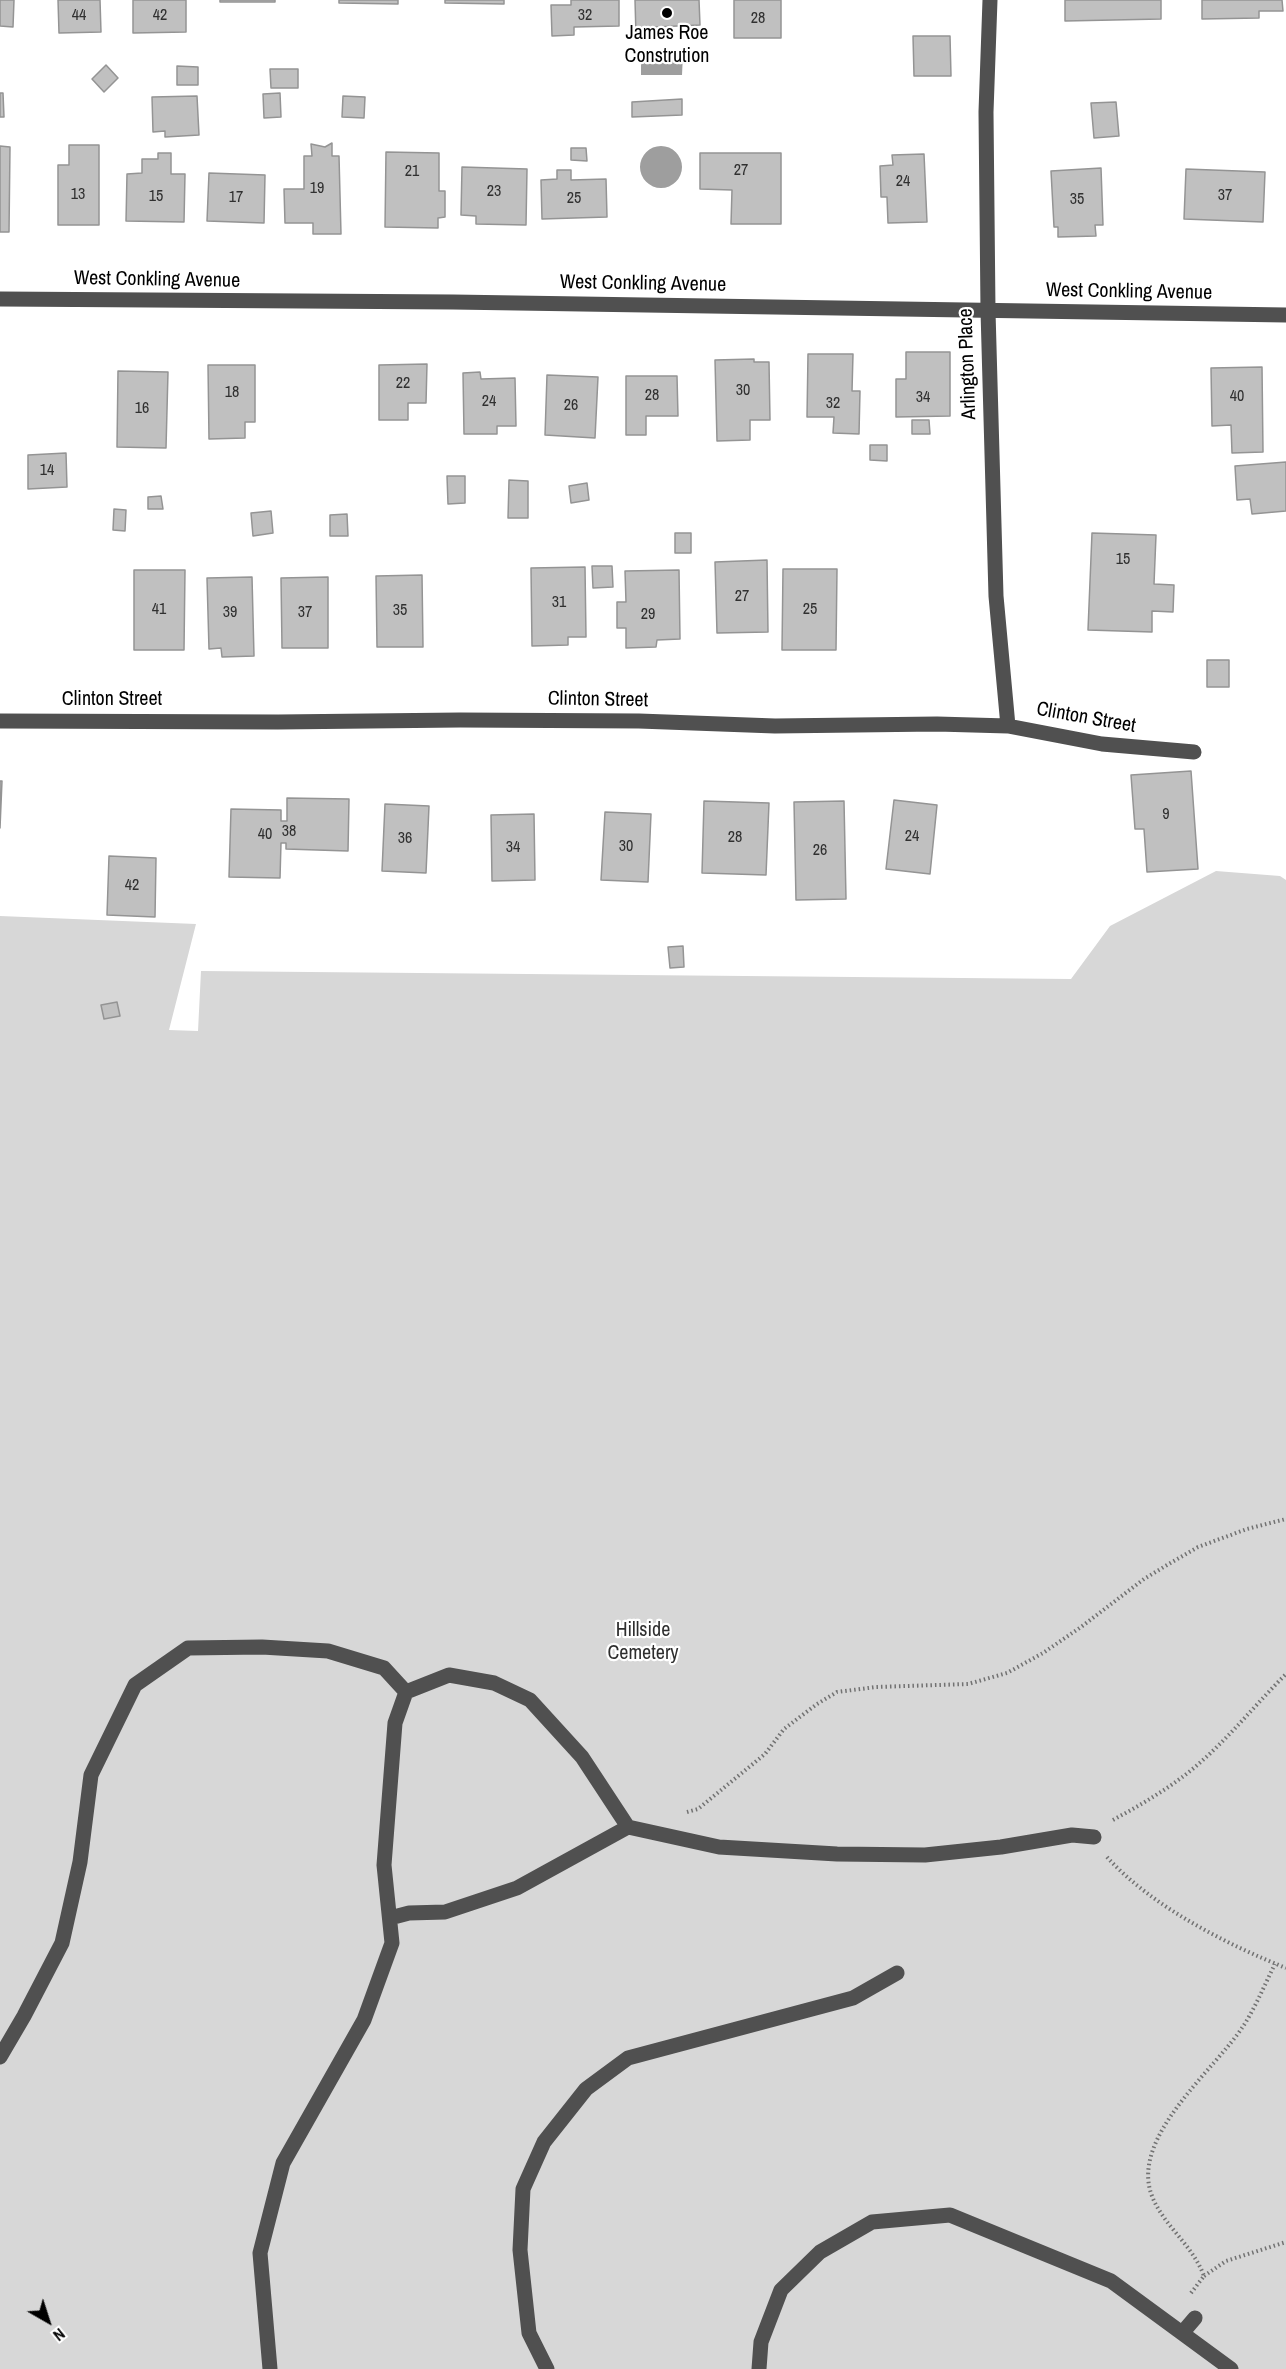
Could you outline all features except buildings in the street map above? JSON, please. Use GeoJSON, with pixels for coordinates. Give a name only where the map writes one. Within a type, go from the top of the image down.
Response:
{"type":"FeatureCollection","features":[{"type":"Feature","properties":{"kind":"street","name":"Arlington Place"},"geometry":{"type":"LineString","coordinates":[[990,0],[986,112],[988,311],[996,596],[1008,726]]}},
{"type":"Feature","properties":{"kind":"street","name":"West Conkling Avenue"},"geometry":{"type":"LineString","coordinates":[[0,299],[453,302],[1286,315]]}},
{"type":"Feature","properties":{"kind":"street","name":"Clinton Street"},"geometry":{"type":"LineString","coordinates":[[0,721],[508,720],[639,721],[775,726],[937,724],[1008,726],[1102,744],[1194,752]]}},
{"type":"Feature","properties":{"kind":"street"},"geometry":{"type":"LineString","coordinates":[[0,2057],[62,1943],[80,1862],[91,1775],[135,1685],[188,1648],[262,1647],[328,1651],[384,1668],[406,1692]]}},
{"type":"Feature","properties":{"kind":"street"},"geometry":{"type":"LineString","coordinates":[[406,1692],[448,1675],[494,1683],[530,1700],[582,1757],[628,1827]]}},
{"type":"Feature","properties":{"kind":"street"},"geometry":{"type":"LineString","coordinates":[[270,2369],[260,2253],[283,2163],[364,2020],[392,1943],[384,1865],[396,1723],[406,1692]]}},
{"type":"Feature","properties":{"kind":"street"},"geometry":{"type":"LineString","coordinates":[[390,1917],[409,1913],[445,1912],[517,1888],[628,1827],[719,1846],[837,1854],[926,1855],[1000,1847],[1072,1835],[1094,1837]]}},
{"type":"Feature","properties":{"kind":"street"},"geometry":{"type":"LineString","coordinates":[[547,2369],[529,2333],[520,2250],[523,2189],[544,2142],[586,2089],[628,2058],[853,1998],[897,1973]]}},
{"type":"Feature","properties":{"kind":"street"},"geometry":{"type":"LineString","coordinates":[[759,2369],[761,2342],[781,2290],[820,2252],[872,2222],[950,2216],[1111,2281],[1231,2369]]}},
{"type":"Feature","properties":{"kind":"street"},"geometry":{"type":"LineString","coordinates":[[1183,2332],[1195,2318]]}},
{"type":"Feature","properties":{"kind":"path"},"geometry":{"type":"LineString","coordinates":[[678,1814],[698,1809],[765,1754],[784,1730],[817,1704],[837,1692],[876,1687],[968,1684],[1007,1673],[1062,1640],[1144,1579],[1180,1557],[1247,1529],[1286,1519]]}},
{"type":"Feature","properties":{"kind":"path"},"geometry":{"type":"LineString","coordinates":[[1286,1674],[1230,1734],[1195,1767],[1163,1791],[1108,1824],[1094,1837],[1103,1853],[1115,1866],[1154,1897],[1200,1928],[1286,1968]]}},
{"type":"Feature","properties":{"kind":"path"},"geometry":{"type":"LineString","coordinates":[[1204,2276],[1195,2254],[1152,2197],[1148,2181],[1149,2162],[1164,2126],[1185,2096],[1243,2026],[1275,1964]]}},
{"type":"Feature","properties":{"kind":"path"},"geometry":{"type":"LineString","coordinates":[[1168,2322],[1204,2276],[1226,2261],[1286,2242]]}},
{"type":"Feature","properties":{"kind":"green space","name":"Hillside Cemetery"},"geometry":{"type":"Polygon","coordinates":[[[1216,871],[1280,876],[1286,880],[1286,2369],[0,2369],[0,916],[196,924],[169,1030],[198,1031],[201,971],[1071,979],[1110,926],[1216,871]]]}},
{"type":"Feature","properties":{"kind":"shaded area"},"geometry":{"type":"Polygon","coordinates":[[[641,54],[683,54],[682,75],[641,75],[641,54]]]}},
{"type":"Feature","properties":{"kind":"shaded area"},"geometry":{"type":"Polygon","coordinates":[[[661,146],[676,152],[682,167],[676,182],[661,188],[646,182],[640,167],[646,152],[661,146]]]}},
{"type":"Feature","properties":{"kind":"place","name":"James Roe Constrution"},"geometry":{"type":"Point","coordinates":[667,13]}}]}
